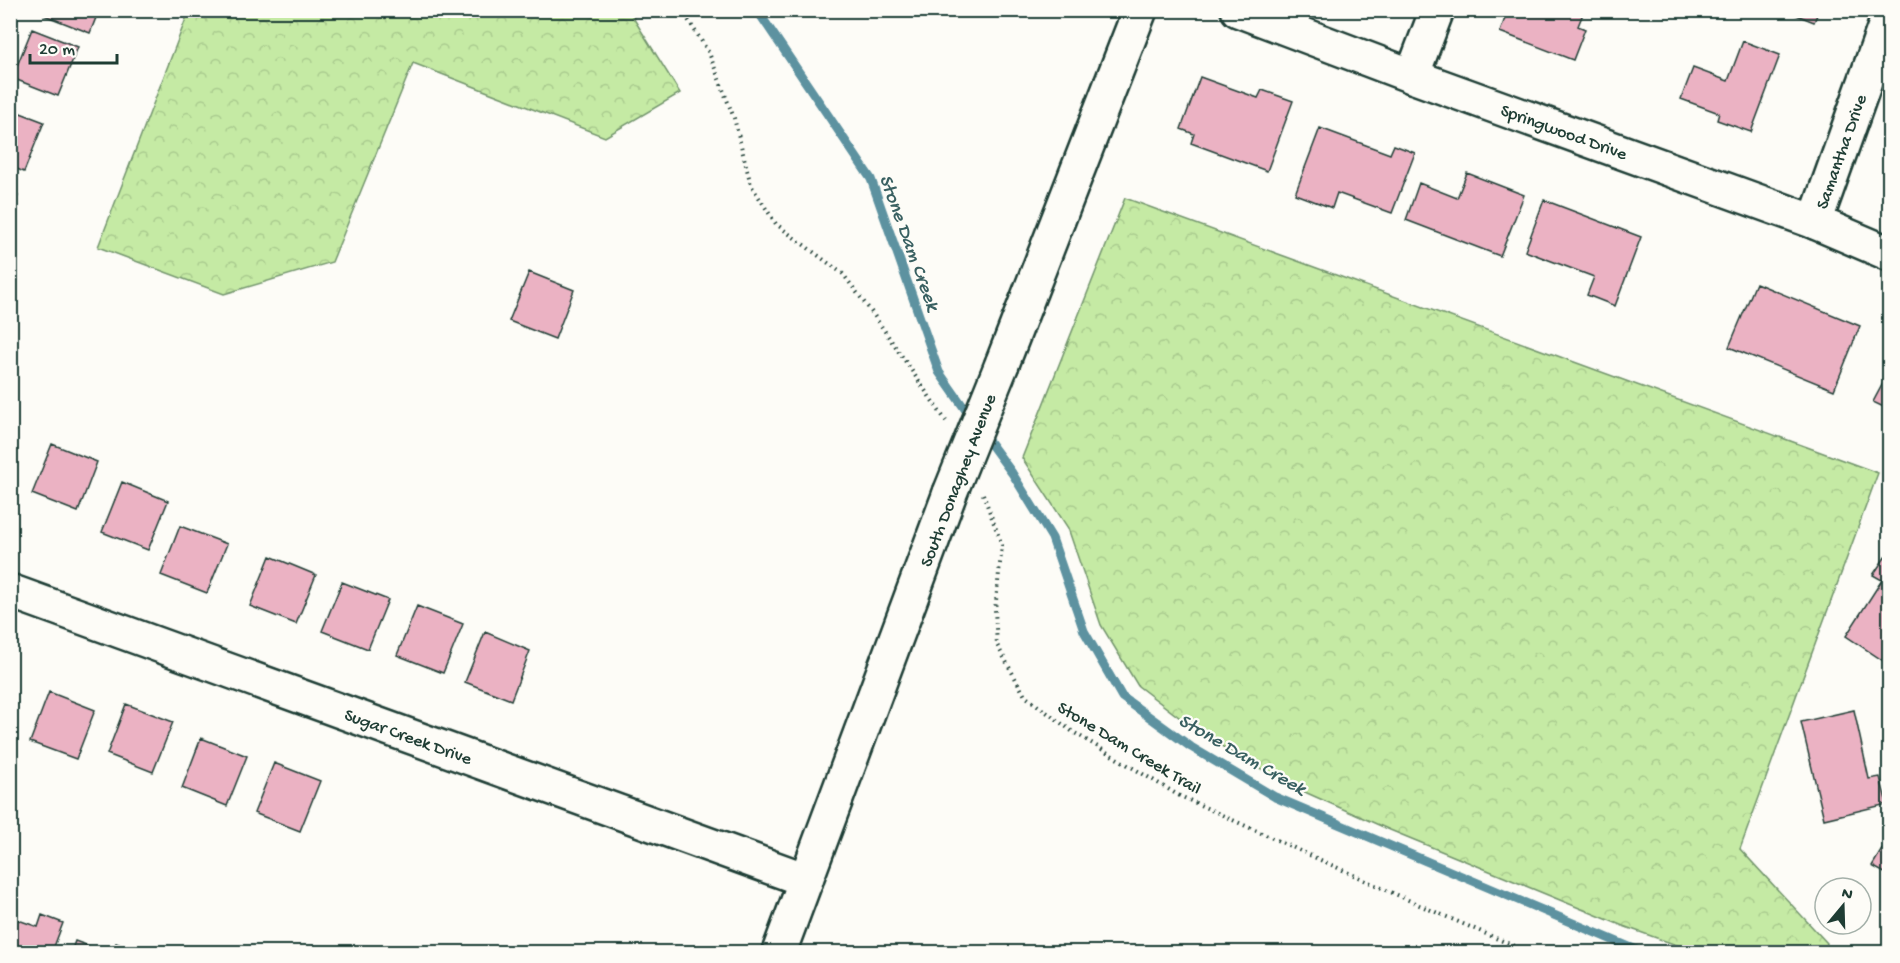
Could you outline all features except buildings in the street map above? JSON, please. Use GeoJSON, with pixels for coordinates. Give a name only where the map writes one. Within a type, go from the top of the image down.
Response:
{"type":"FeatureCollection","features":[{"type":"Feature","properties":{"kind":"street","name":"South Donaghey Avenue"},"geometry":{"type":"LineString","coordinates":[[779,952],[950,493],[1140,10]]}},
{"type":"Feature","properties":{"kind":"street","name":"Springwood Drive"},"geometry":{"type":"LineString","coordinates":[[1238,10],[1412,76],[1815,222],[1890,255]]}},
{"type":"Feature","properties":{"kind":"street"},"geometry":{"type":"LineString","coordinates":[[1412,76],[1437,10]]}},
{"type":"Feature","properties":{"kind":"street","name":"Samantha Drive"},"geometry":{"type":"LineString","coordinates":[[1815,222],[1890,12]]}},
{"type":"Feature","properties":{"kind":"street","name":"Sugar Creek Drive"},"geometry":{"type":"LineString","coordinates":[[10,591],[807,880]]}},
{"type":"Feature","properties":{"kind":"path"},"geometry":{"type":"LineString","coordinates":[[681,10],[709,53],[734,118],[751,185],[763,204],[776,224],[843,274],[952,429]]}},
{"type":"Feature","properties":{"kind":"path","name":"Stone Dam Creek Trail"},"geometry":{"type":"LineString","coordinates":[[982,493],[1002,545],[994,610],[997,645],[1025,696],[1073,732],[1178,795],[1528,952]]}},
{"type":"Feature","properties":{"kind":"green space"},"geometry":{"type":"Polygon","coordinates":[[[189,11],[629,11],[680,93],[605,137],[413,63],[332,262],[224,294],[98,247],[189,11]]]}},
{"type":"Feature","properties":{"kind":"green space"},"geometry":{"type":"Polygon","coordinates":[[[1125,198],[1878,473],[1740,849],[1813,928],[1813,936],[1821,936],[1827,943],[1825,952],[1696,952],[1623,926],[1390,830],[1289,785],[1204,736],[1138,686],[1101,625],[1068,528],[1022,458],[1125,198]]]}},
{"type":"Feature","properties":{"kind":"waterway","name":"Stone Dam Creek"},"geometry":{"type":"LineString","coordinates":[[757,10],[871,179],[939,372],[972,419]]}},
{"type":"Feature","properties":{"kind":"waterway","name":"Stone Dam Creek"},"geometry":{"type":"LineString","coordinates":[[982,432],[1012,473],[1052,538],[1084,631],[1122,697],[1191,747],[1275,797],[1641,952]]}}]}
